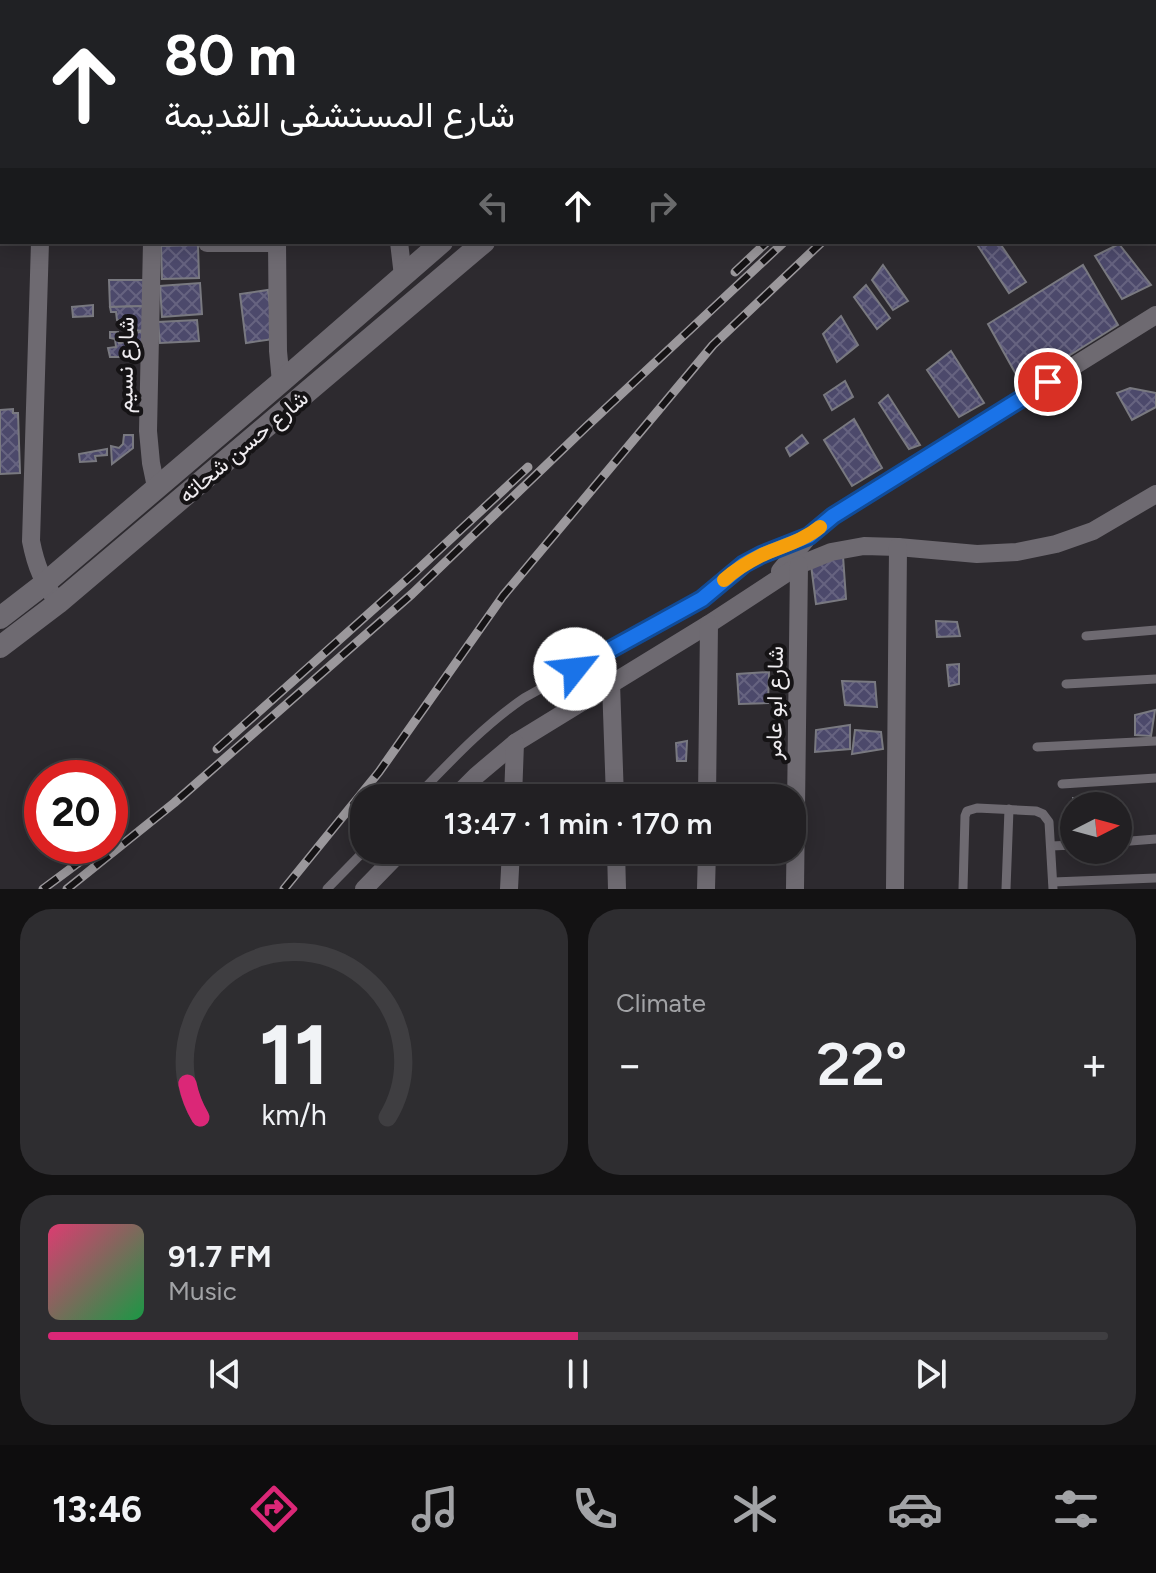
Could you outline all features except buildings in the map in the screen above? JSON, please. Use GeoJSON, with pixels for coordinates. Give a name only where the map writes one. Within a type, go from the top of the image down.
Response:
{"type":"FeatureCollection","features":[{"type":"Feature","properties":{"kind":"main road","name":"شارع حسن شحاته"},"geometry":{"type":"LineString","coordinates":[[0,618],[44,584],[440,244]]}},
{"type":"Feature","properties":{"kind":"main road","name":"شارع حسن شحاته"},"geometry":{"type":"LineString","coordinates":[[0,647],[58,603],[482,244]]}},
{"type":"Feature","properties":{"kind":"street"},"geometry":{"type":"LineString","coordinates":[[40,244],[31,541],[44,584],[58,603]]}},
{"type":"Feature","properties":{"kind":"street","name":"شارع نسيم"},"geometry":{"type":"LineString","coordinates":[[152,244],[148,431],[156,487]]}},
{"type":"Feature","properties":{"kind":"street"},"geometry":{"type":"LineString","coordinates":[[277,244],[277,339],[281,382]]}},
{"type":"Feature","properties":{"kind":"street"},"geometry":{"type":"LineString","coordinates":[[399,244],[403,276]]}},
{"type":"Feature","properties":{"kind":"street"},"geometry":{"type":"LineString","coordinates":[[770,584],[809,536],[833,516],[1156,315]]}},
{"type":"Feature","properties":{"kind":"street"},"geometry":{"type":"LineString","coordinates":[[468,784],[515,743],[799,565],[831,552],[864,546],[977,554],[1017,552],[1056,544],[1093,531],[1156,494]]}},
{"type":"Feature","properties":{"kind":"street"},"geometry":{"type":"LineString","coordinates":[[895,889],[898,547]]}},
{"type":"Feature","properties":{"kind":"street","name":"شارع ابو عامر"},"geometry":{"type":"LineString","coordinates":[[795,889],[799,565]]}},
{"type":"Feature","properties":{"kind":"street"},"geometry":{"type":"LineString","coordinates":[[707,784],[709,624]]}},
{"type":"Feature","properties":{"kind":"street"},"geometry":{"type":"LineString","coordinates":[[611,683],[615,784]]}},
{"type":"Feature","properties":{"kind":"street"},"geometry":{"type":"LineString","coordinates":[[514,784],[515,743]]}},
{"type":"Feature","properties":{"kind":"street"},"geometry":{"type":"LineString","coordinates":[[364,889],[388,864]]}},
{"type":"Feature","properties":{"kind":"street"},"geometry":{"type":"LineString","coordinates":[[509,889],[510,864]]}},
{"type":"Feature","properties":{"kind":"street"},"geometry":{"type":"LineString","coordinates":[[616,864],[617,889]]}},
{"type":"Feature","properties":{"kind":"street"},"geometry":{"type":"LineString","coordinates":[[706,889],[707,864]]}},
{"type":"Feature","properties":{"kind":"lane"},"geometry":{"type":"LineString","coordinates":[[429,784],[481,731],[524,698],[702,599],[744,564],[809,536]]}},
{"type":"Feature","properties":{"kind":"lane"},"geometry":{"type":"LineString","coordinates":[[1086,636],[1156,630]]}},
{"type":"Feature","properties":{"kind":"lane"},"geometry":{"type":"LineString","coordinates":[[1066,684],[1156,679]]}},
{"type":"Feature","properties":{"kind":"lane"},"geometry":{"type":"LineString","coordinates":[[1037,747],[1156,741]]}},
{"type":"Feature","properties":{"kind":"lane"},"geometry":{"type":"LineString","coordinates":[[1062,784],[1156,778]]}},
{"type":"Feature","properties":{"kind":"lane"},"geometry":{"type":"LineString","coordinates":[[963,889],[965,816],[967,811],[977,808],[1043,814],[1049,822],[1053,885],[1156,878]]}},
{"type":"Feature","properties":{"kind":"lane"},"geometry":{"type":"LineString","coordinates":[[1006,889],[1009,809]]}},
{"type":"Feature","properties":{"kind":"lane"},"geometry":{"type":"LineString","coordinates":[[1132,841],[1156,839]]}},
{"type":"Feature","properties":{"kind":"lane"},"geometry":{"type":"LineString","coordinates":[[1051,846],[1060,846]]}},
{"type":"Feature","properties":{"kind":"lane"},"geometry":{"type":"LineString","coordinates":[[327,889],[351,864]]}},
{"type":"Feature","properties":{"kind":"railway"},"geometry":{"type":"LineString","coordinates":[[735,272],[765,244]]}},
{"type":"Feature","properties":{"kind":"railway"},"geometry":{"type":"LineString","coordinates":[[67,889],[174,803],[412,594],[782,244]]}},
{"type":"Feature","properties":{"kind":"railway"},"geometry":{"type":"LineString","coordinates":[[284,889],[379,772],[503,596],[713,345],[820,244]]}},
{"type":"Feature","properties":{"kind":"railway"},"geometry":{"type":"LineString","coordinates":[[217,749],[528,467]]}},
{"type":"Feature","properties":{"kind":"railway"},"geometry":{"type":"LineString","coordinates":[[43,889],[77,864]]}},
{"type":"Feature","properties":{"kind":"slow traffic"},"geometry":{"type":"LineString","coordinates":[[724,580],[744,564],[809,536],[820,527]]}},
{"type":"Feature","properties":{"kind":"route"},"geometry":{"type":"LineString","coordinates":[[575,669],[702,599],[744,564],[809,536],[833,516],[1048,382]]}}]}
